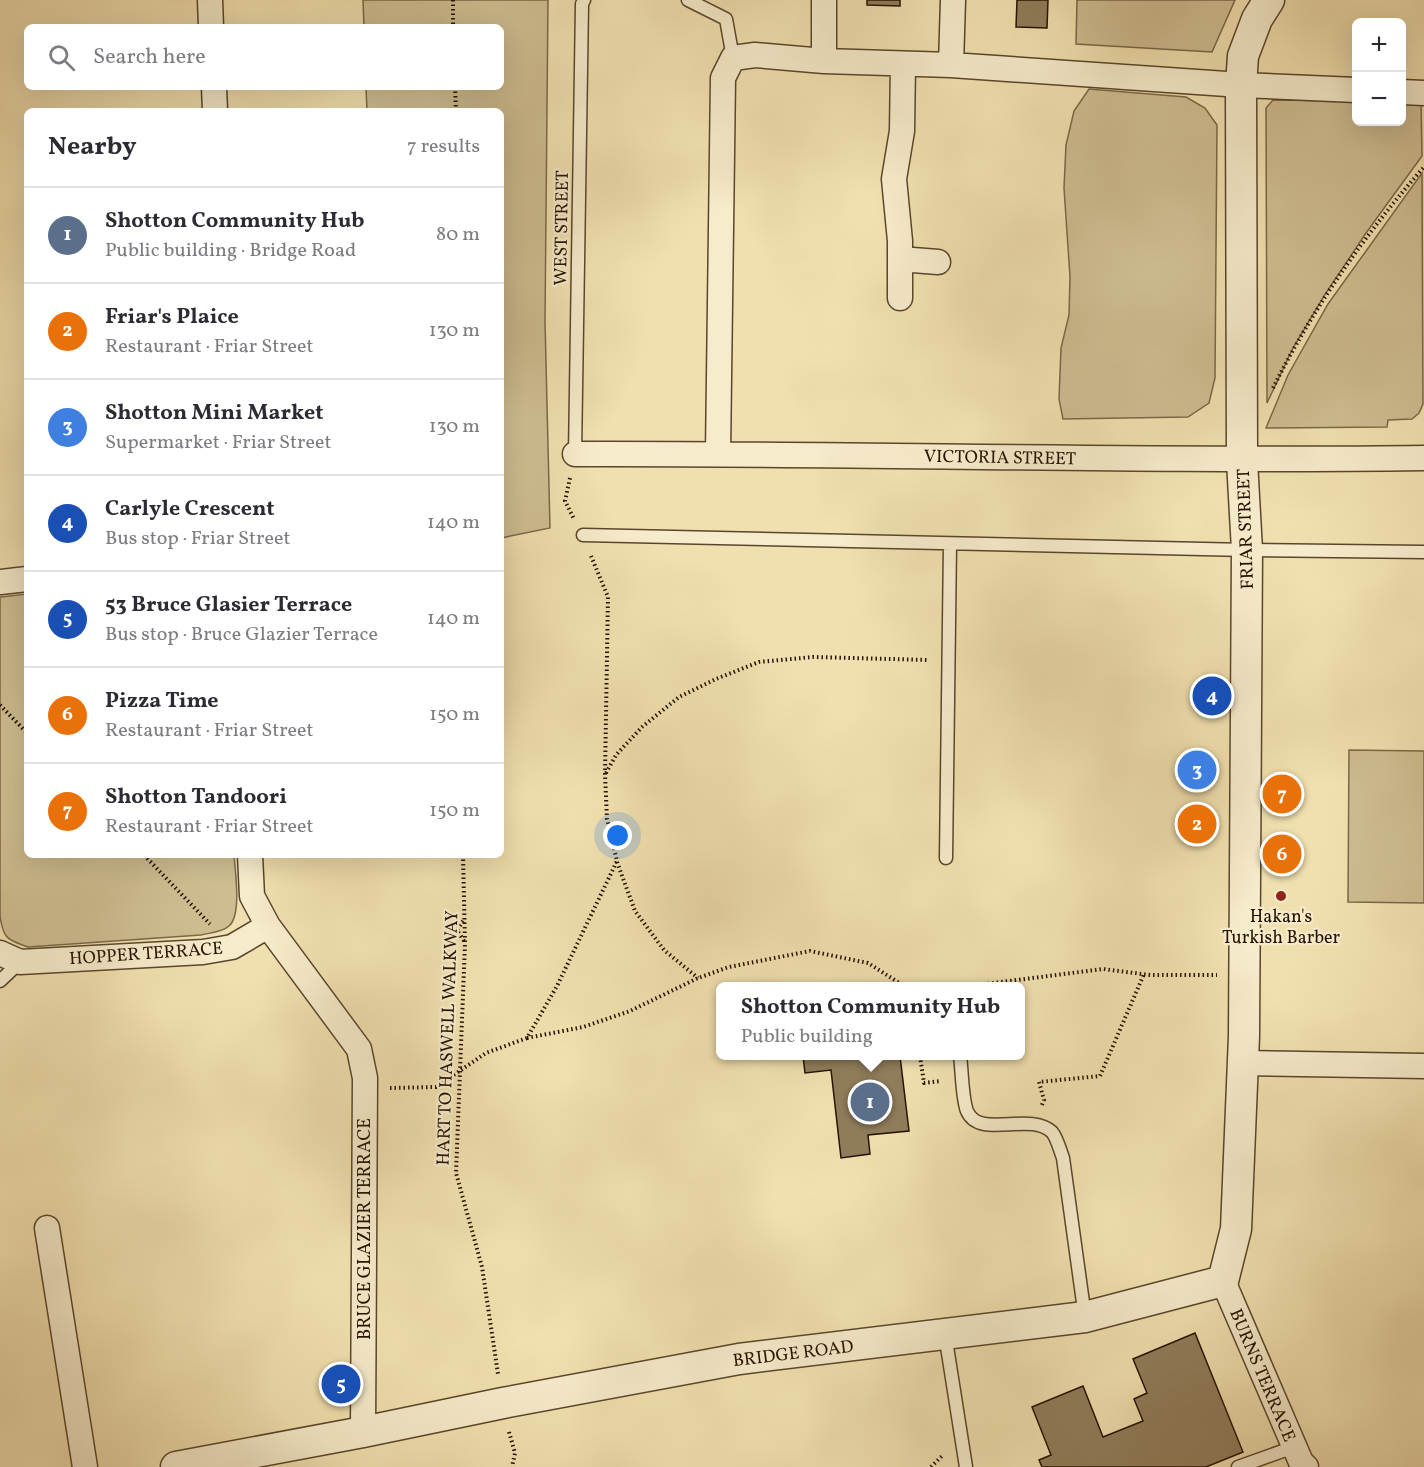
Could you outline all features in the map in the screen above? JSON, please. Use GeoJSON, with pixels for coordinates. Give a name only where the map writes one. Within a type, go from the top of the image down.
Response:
{"type":"FeatureCollection","features":[{"type":"Feature","properties":{"kind":"street"},"geometry":{"type":"LineString","coordinates":[[210,0],[211,24]]}},
{"type":"Feature","properties":{"kind":"street"},"geometry":{"type":"LineString","coordinates":[[824,0],[824,61]]}},
{"type":"Feature","properties":{"kind":"street"},"geometry":{"type":"LineString","coordinates":[[951,65],[953,0]]}},
{"type":"Feature","properties":{"kind":"street","name":"FRIAR STREET"},"geometry":{"type":"LineString","coordinates":[[1223,1281],[1236,1229],[1243,1064],[1247,550],[1242,460],[1241,85],[1243,56],[1257,20],[1269,0]]}},
{"type":"Feature","properties":{"kind":"street"},"geometry":{"type":"LineString","coordinates":[[718,453],[723,78],[733,58],[755,55],[824,61],[951,65],[1241,85],[1352,90]]}},
{"type":"Feature","properties":{"kind":"street"},"geometry":{"type":"LineString","coordinates":[[900,298],[900,241],[894,179],[902,131],[903,64]]}},
{"type":"Feature","properties":{"kind":"street"},"geometry":{"type":"LineString","coordinates":[[214,90],[215,108]]}},
{"type":"Feature","properties":{"kind":"street"},"geometry":{"type":"LineString","coordinates":[[1406,92],[1424,93]]}},
{"type":"Feature","properties":{"kind":"street"},"geometry":{"type":"LineString","coordinates":[[900,259],[938,262]]}},
{"type":"Feature","properties":{"kind":"street","name":"VICTORIA STREET"},"geometry":{"type":"LineString","coordinates":[[575,454],[718,453],[1242,460],[1424,458]]}},
{"type":"Feature","properties":{"kind":"street"},"geometry":{"type":"LineString","coordinates":[[0,582],[24,579]]}},
{"type":"Feature","properties":{"kind":"street","name":"BRUCE GLAZIER TERRACE"},"geometry":{"type":"LineString","coordinates":[[250,858],[252,896],[268,927],[359,1049],[365,1078],[363,1432]]}},
{"type":"Feature","properties":{"kind":"street","name":"HOPPER TERRACE"},"geometry":{"type":"LineString","coordinates":[[10,958],[203,952],[232,947],[268,927]]}},
{"type":"Feature","properties":{"kind":"street"},"geometry":{"type":"LineString","coordinates":[[1243,1064],[1424,1066]]}},
{"type":"Feature","properties":{"kind":"street"},"geometry":{"type":"LineString","coordinates":[[47,1228],[85,1467]]}},
{"type":"Feature","properties":{"kind":"street","name":"BRIDGE ROAD"},"geometry":{"type":"LineString","coordinates":[[363,1432],[739,1359],[1085,1317],[1223,1281]]}},
{"type":"Feature","properties":{"kind":"street","name":"BURNS TERRACE"},"geometry":{"type":"LineString","coordinates":[[1223,1281],[1300,1457]]}},
{"type":"Feature","properties":{"kind":"street"},"geometry":{"type":"LineString","coordinates":[[176,1467],[363,1432]]}},
{"type":"Feature","properties":{"kind":"lane"},"geometry":{"type":"LineString","coordinates":[[688,0],[726,19],[733,58]]}},
{"type":"Feature","properties":{"kind":"lane","name":"WEST STREET"},"geometry":{"type":"LineString","coordinates":[[575,454],[583,2]]}},
{"type":"Feature","properties":{"kind":"lane"},"geometry":{"type":"LineString","coordinates":[[583,535],[1424,552]]}},
{"type":"Feature","properties":{"kind":"lane"},"geometry":{"type":"LineString","coordinates":[[946,858],[950,544]]}},
{"type":"Feature","properties":{"kind":"lane","name":"HOPPER TERRACE"},"geometry":{"type":"LineString","coordinates":[[0,981],[10,958]]}},
{"type":"Feature","properties":{"kind":"lane"},"geometry":{"type":"LineString","coordinates":[[961,1060],[966,1110],[977,1123],[1043,1126],[1053,1134],[1063,1158],[1085,1317]]}},
{"type":"Feature","properties":{"kind":"lane"},"geometry":{"type":"LineString","coordinates":[[945,1334],[966,1467]]}},
{"type":"Feature","properties":{"kind":"lane"},"geometry":{"type":"LineString","coordinates":[[1239,1467],[1300,1457]]}},
{"type":"Feature","properties":{"kind":"path"},"geometry":{"type":"LineString","coordinates":[[453,0],[453,24]]}},
{"type":"Feature","properties":{"kind":"path"},"geometry":{"type":"LineString","coordinates":[[455,90],[456,108]]}},
{"type":"Feature","properties":{"kind":"path"},"geometry":{"type":"LineString","coordinates":[[1270,395],[1315,312],[1360,244],[1424,167]]}},
{"type":"Feature","properties":{"kind":"path"},"geometry":{"type":"LineString","coordinates":[[575,454],[565,501],[583,535],[608,597],[605,774],[607,819],[617,861],[635,911],[663,950],[698,978]]}},
{"type":"Feature","properties":{"kind":"path"},"geometry":{"type":"LineString","coordinates":[[605,774],[616,755],[642,728],[679,697],[759,662],[813,657],[949,660]]}},
{"type":"Feature","properties":{"kind":"path"},"geometry":{"type":"LineString","coordinates":[[0,705],[24,730]]}},
{"type":"Feature","properties":{"kind":"path"},"geometry":{"type":"LineString","coordinates":[[147,858],[232,947]]}},
{"type":"Feature","properties":{"kind":"path","name":"HART TO HASWELL WALKWAY"},"geometry":{"type":"LineString","coordinates":[[463,858],[465,943],[456,1173],[482,1267],[503,1403],[515,1453],[512,1467]]}},
{"type":"Feature","properties":{"kind":"path"},"geometry":{"type":"LineString","coordinates":[[527,1038],[558,986],[617,861]]}},
{"type":"Feature","properties":{"kind":"path"},"geometry":{"type":"LineString","coordinates":[[465,919],[457,930],[465,943]]}},
{"type":"Feature","properties":{"kind":"path"},"geometry":{"type":"LineString","coordinates":[[365,1088],[436,1087],[486,1053],[527,1038],[583,1027],[630,1011],[698,978],[729,967],[810,951],[868,963],[896,982]]}},
{"type":"Feature","properties":{"kind":"path"},"geometry":{"type":"LineString","coordinates":[[1007,982],[1103,969],[1144,974],[1244,975]]}},
{"type":"Feature","properties":{"kind":"path"},"geometry":{"type":"LineString","coordinates":[[1036,1125],[1044,1100],[1039,1082],[1100,1076],[1144,974]]}},
{"type":"Feature","properties":{"kind":"path"},"geometry":{"type":"LineString","coordinates":[[921,1060],[924,1083],[963,1078]]}},
{"type":"Feature","properties":{"kind":"shaded area"},"geometry":{"type":"Polygon","coordinates":[[[363,0],[548,0],[545,321],[550,528],[504,537],[504,108],[367,108],[366,90],[504,90],[504,24],[364,24],[363,0]]]}},
{"type":"Feature","properties":{"kind":"shaded area"},"geometry":{"type":"Polygon","coordinates":[[[1077,0],[1235,0],[1212,52],[1076,44],[1077,0]]]}},
{"type":"Feature","properties":{"kind":"shaded area"},"geometry":{"type":"Polygon","coordinates":[[[1089,89],[1186,97],[1205,108],[1217,125],[1215,378],[1209,403],[1188,417],[1063,419],[1059,399],[1061,348],[1069,315],[1070,277],[1064,188],[1066,145],[1074,111],[1089,89]]]}},
{"type":"Feature","properties":{"kind":"shaded area"},"geometry":{"type":"Polygon","coordinates":[[[1273,100],[1352,101],[1352,126],[1406,126],[1406,102],[1421,102],[1422,156],[1324,296],[1293,348],[1267,403],[1266,108],[1273,100]]]}},
{"type":"Feature","properties":{"kind":"shaded area"},"geometry":{"type":"Polygon","coordinates":[[[1422,173],[1423,404],[1419,413],[1412,419],[1388,420],[1387,427],[1266,428],[1288,375],[1328,304],[1422,173]]]}},
{"type":"Feature","properties":{"kind":"shaded area"},"geometry":{"type":"Polygon","coordinates":[[[24,594],[24,858],[234,858],[237,903],[233,920],[229,926],[220,931],[201,935],[28,947],[7,937],[0,916],[0,597],[24,594]]]}},
{"type":"Feature","properties":{"kind":"shaded area"},"geometry":{"type":"Polygon","coordinates":[[[1349,750],[1424,751],[1424,903],[1348,902],[1349,750]]]}},
{"type":"Feature","properties":{"kind":"building"},"geometry":{"type":"Polygon","coordinates":[[[867,0],[900,0],[900,6],[867,5],[867,0]]]}},
{"type":"Feature","properties":{"kind":"building"},"geometry":{"type":"Polygon","coordinates":[[[1017,0],[1048,0],[1047,28],[1016,27],[1017,0]]]}},
{"type":"Feature","properties":{"kind":"building"},"geometry":{"type":"Polygon","coordinates":[[[803,1060],[900,1060],[909,1131],[868,1135],[870,1154],[841,1158],[831,1070],[805,1073],[803,1060]]]}},
{"type":"Feature","properties":{"kind":"building"},"geometry":{"type":"Polygon","coordinates":[[[1195,1333],[1243,1452],[1206,1467],[1042,1467],[1039,1460],[1051,1455],[1032,1407],[1083,1386],[1103,1437],[1143,1421],[1134,1399],[1147,1393],[1133,1359],[1195,1333]]]}},
{"type":"Feature","properties":{"kind":"place","name":"Carlyle Crescent"},"geometry":{"type":"Point","coordinates":[1212,696]}},
{"type":"Feature","properties":{"kind":"place","name":"Shotton Mini Market"},"geometry":{"type":"Point","coordinates":[1197,770]}},
{"type":"Feature","properties":{"kind":"place","name":"Shotton Tandoori"},"geometry":{"type":"Point","coordinates":[1282,794]}},
{"type":"Feature","properties":{"kind":"place","name":"Friar's Plaice"},"geometry":{"type":"Point","coordinates":[1197,824]}},
{"type":"Feature","properties":{"kind":"place","name":"Pizza Time"},"geometry":{"type":"Point","coordinates":[1282,854]}},
{"type":"Feature","properties":{"kind":"place","name":"Hakan's Turkish Barber"},"geometry":{"type":"Point","coordinates":[1281,896]}},
{"type":"Feature","properties":{"kind":"place","name":"Shotton Community Hub"},"geometry":{"type":"Point","coordinates":[870,1102]}},
{"type":"Feature","properties":{"kind":"place","name":"53 Bruce Glasier Terrace"},"geometry":{"type":"Point","coordinates":[341,1384]}}]}
